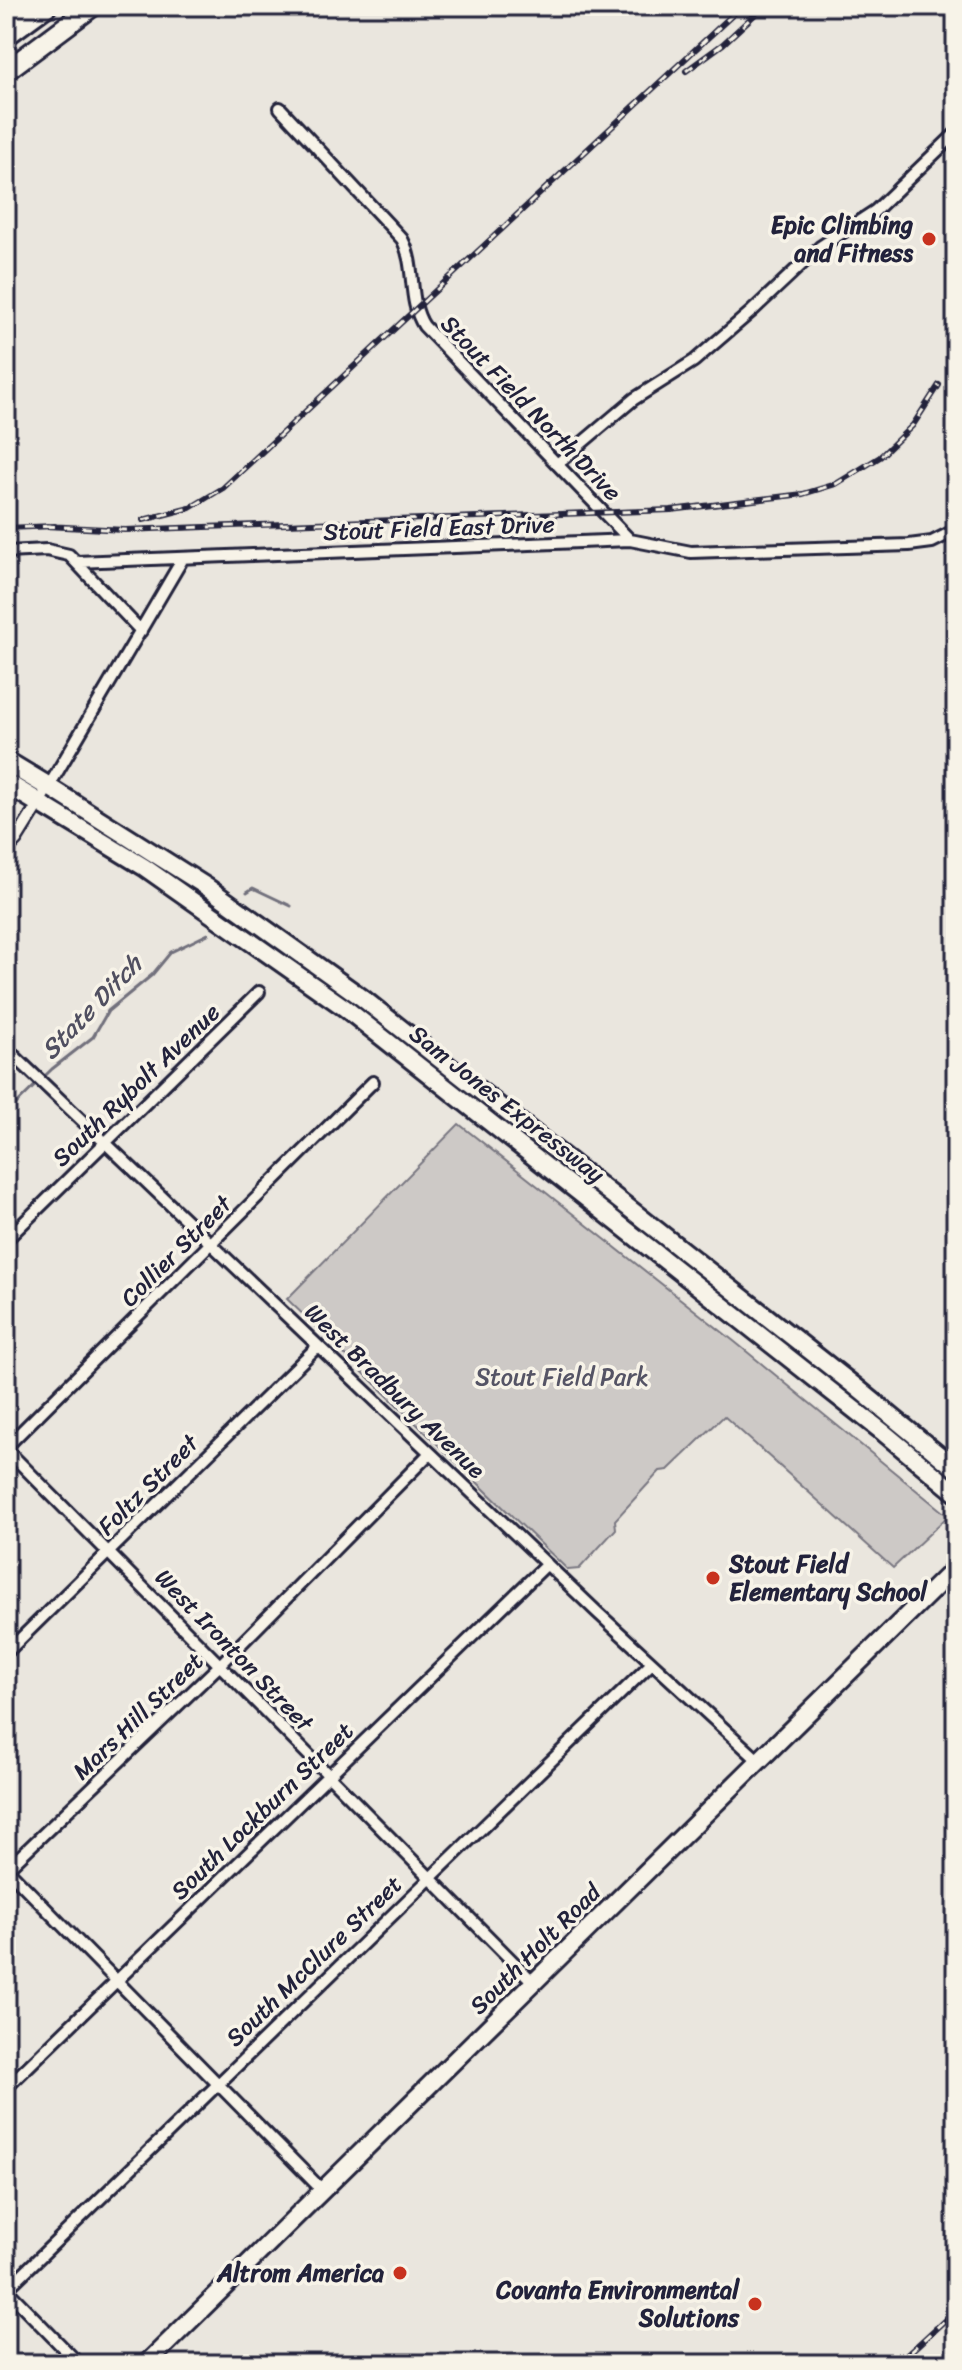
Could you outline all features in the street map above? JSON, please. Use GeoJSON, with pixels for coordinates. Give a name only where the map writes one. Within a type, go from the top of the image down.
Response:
{"type":"FeatureCollection","features":[{"type":"Feature","properties":{"kind":"highway"},"geometry":{"type":"LineString","coordinates":[[6,17],[22,6]]}},
{"type":"Feature","properties":{"kind":"highway"},"geometry":{"type":"LineString","coordinates":[[6,36],[47,6]]}},
{"type":"Feature","properties":{"kind":"highway"},"geometry":{"type":"LineString","coordinates":[[6,71],[93,6]]}},
{"type":"Feature","properties":{"kind":"highway","name":"Sam Jones Expressway"},"geometry":{"type":"LineString","coordinates":[[6,761],[44,795]]}},
{"type":"Feature","properties":{"kind":"highway","name":"Sam Jones Expressway"},"geometry":{"type":"LineString","coordinates":[[6,783],[44,795]]}},
{"type":"Feature","properties":{"kind":"main road","name":"Sam Jones Expressway"},"geometry":{"type":"LineString","coordinates":[[44,795],[218,895],[361,997],[956,1469]]}},
{"type":"Feature","properties":{"kind":"main road","name":"Sam Jones Expressway"},"geometry":{"type":"LineString","coordinates":[[44,795],[345,1008],[956,1493]]}},
{"type":"Feature","properties":{"kind":"main road","name":"South Holt Road"},"geometry":{"type":"LineString","coordinates":[[146,2364],[956,1567]]}},
{"type":"Feature","properties":{"kind":"street","name":"Stout Field North Drive"},"geometry":{"type":"LineString","coordinates":[[280,108],[402,239],[411,261],[416,310],[424,326],[630,540]]}},
{"type":"Feature","properties":{"kind":"street"},"geometry":{"type":"LineString","coordinates":[[557,464],[634,399],[694,361],[820,247],[875,211],[956,133]]}},
{"type":"Feature","properties":{"kind":"street","name":"Stout Field East Drive"},"geometry":{"type":"LineString","coordinates":[[76,562],[630,540],[691,552],[914,545],[932,542],[956,530]]}},
{"type":"Feature","properties":{"kind":"street"},"geometry":{"type":"LineString","coordinates":[[6,552],[58,551],[69,555],[141,631]]}},
{"type":"Feature","properties":{"kind":"street"},"geometry":{"type":"LineString","coordinates":[[6,850],[16,840],[44,795],[182,560]]}},
{"type":"Feature","properties":{"kind":"street","name":"South Rybolt Avenue"},"geometry":{"type":"LineString","coordinates":[[6,1240],[259,992]]}},
{"type":"Feature","properties":{"kind":"street","name":"West Bradbury Avenue"},"geometry":{"type":"LineString","coordinates":[[6,1048],[547,1564],[759,1761]]}},
{"type":"Feature","properties":{"kind":"street","name":"Collier Street"},"geometry":{"type":"LineString","coordinates":[[6,1448],[373,1082]]}},
{"type":"Feature","properties":{"kind":"street","name":"Foltz Street"},"geometry":{"type":"LineString","coordinates":[[6,1653],[318,1346]]}},
{"type":"Feature","properties":{"kind":"street","name":"West Ironton Street"},"geometry":{"type":"LineString","coordinates":[[6,1448],[534,1983]]}},
{"type":"Feature","properties":{"kind":"street","name":"Mars Hill Street"},"geometry":{"type":"LineString","coordinates":[[6,1869],[221,1664],[430,1453]]}},
{"type":"Feature","properties":{"kind":"street","name":"South Lockburn Street"},"geometry":{"type":"LineString","coordinates":[[6,2088],[547,1564]]}},
{"type":"Feature","properties":{"kind":"street","name":"South McClure Street"},"geometry":{"type":"LineString","coordinates":[[6,2290],[652,1663]]}},
{"type":"Feature","properties":{"kind":"street"},"geometry":{"type":"LineString","coordinates":[[6,1869],[323,2191]]}},
{"type":"Feature","properties":{"kind":"street"},"geometry":{"type":"LineString","coordinates":[[6,2290],[79,2364]]}},
{"type":"Feature","properties":{"kind":"green space","name":"Stout Field Park"},"geometry":{"type":"Polygon","coordinates":[[[459,1124],[735,1342],[948,1516],[893,1568],[724,1416],[668,1470],[660,1471],[615,1520],[616,1529],[579,1569],[568,1570],[287,1299],[459,1124]]]}},
{"type":"Feature","properties":{"kind":"waterway","name":"State Ditch"},"geometry":{"type":"LineString","coordinates":[[247,892],[253,888],[291,906]]}},
{"type":"Feature","properties":{"kind":"waterway","name":"State Ditch"},"geometry":{"type":"LineString","coordinates":[[6,1114],[52,1069],[93,1037],[108,1011],[152,975],[171,952],[208,934]]}},
{"type":"Feature","properties":{"kind":"railway"},"geometry":{"type":"LineString","coordinates":[[143,520],[190,508],[223,488],[742,6]]}},
{"type":"Feature","properties":{"kind":"railway"},"geometry":{"type":"LineString","coordinates":[[686,71],[723,44],[764,6]]}},
{"type":"Feature","properties":{"kind":"railway"},"geometry":{"type":"LineString","coordinates":[[46,526],[125,530],[671,510],[803,494],[836,484],[880,457],[913,425],[939,385]]}},
{"type":"Feature","properties":{"kind":"railway"},"geometry":{"type":"LineString","coordinates":[[6,528],[55,526]]}},
{"type":"Feature","properties":{"kind":"railway"},"geometry":{"type":"LineString","coordinates":[[897,2364],[956,2310]]}},
{"type":"Feature","properties":{"kind":"place","name":"Epic Climbing and Fitness"},"geometry":{"type":"Point","coordinates":[929,239]}},
{"type":"Feature","properties":{"kind":"place","name":"Stout Field Elementary School"},"geometry":{"type":"Point","coordinates":[713,1578]}},
{"type":"Feature","properties":{"kind":"place","name":"Altrom America"},"geometry":{"type":"Point","coordinates":[400,2273]}},
{"type":"Feature","properties":{"kind":"place","name":"Covanta Environmental Solutions"},"geometry":{"type":"Point","coordinates":[755,2304]}}]}
